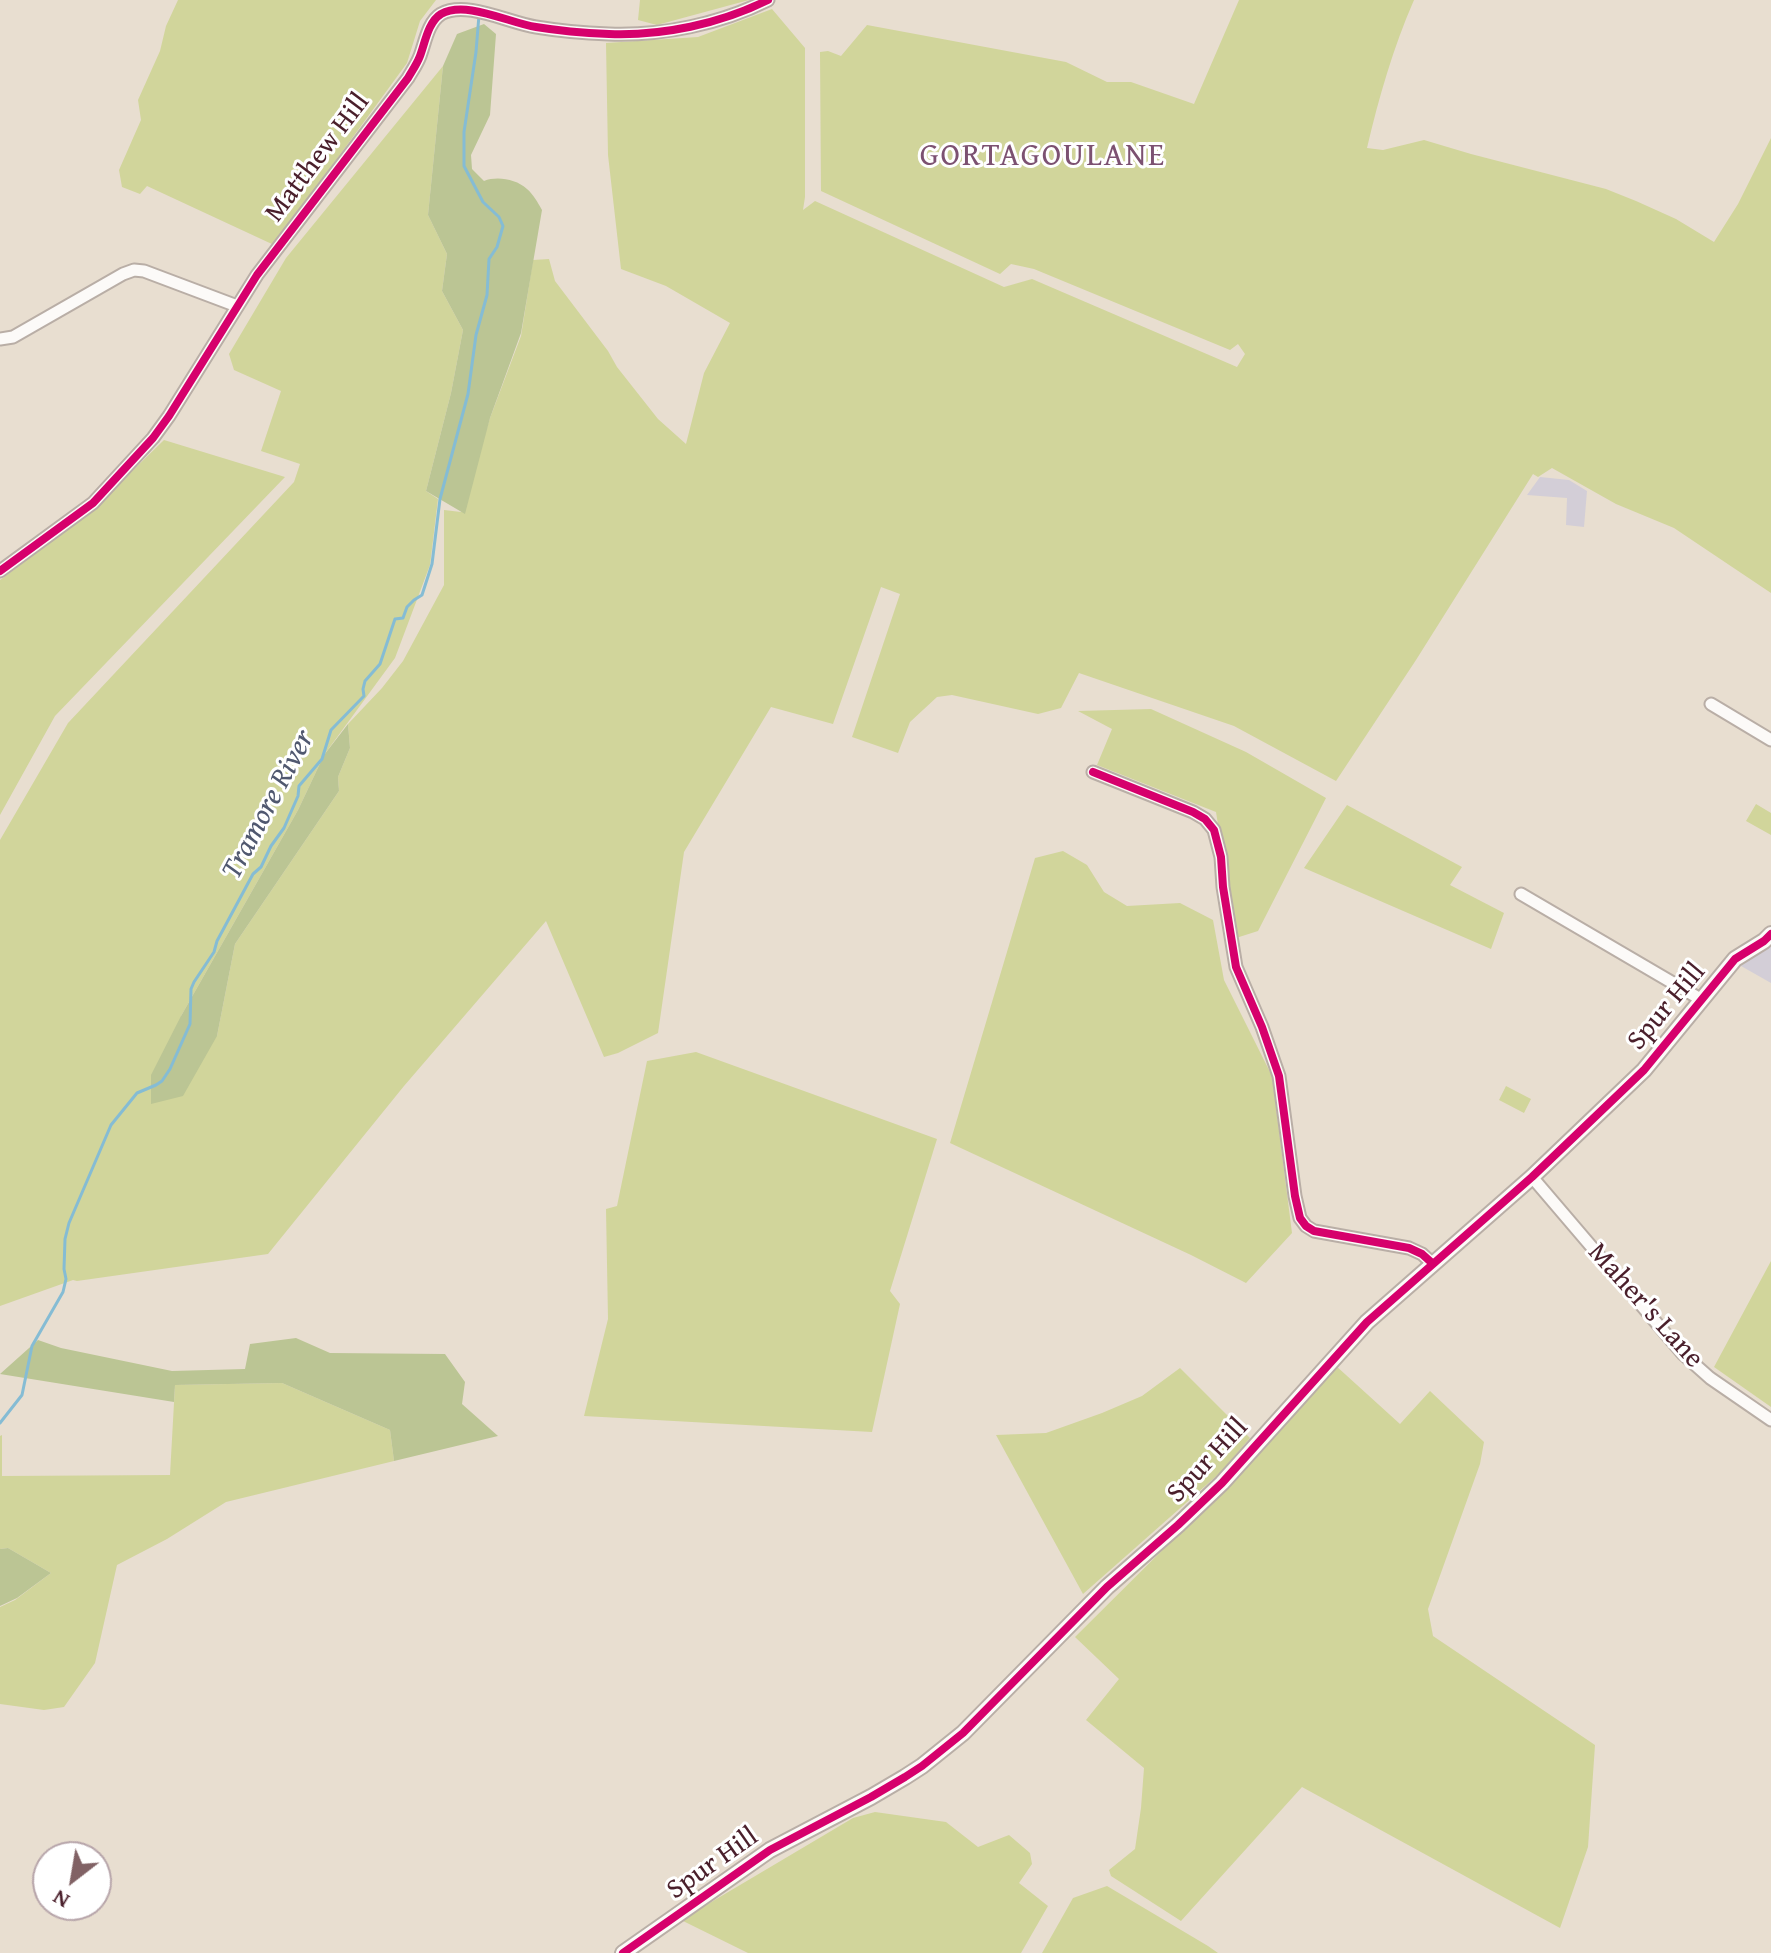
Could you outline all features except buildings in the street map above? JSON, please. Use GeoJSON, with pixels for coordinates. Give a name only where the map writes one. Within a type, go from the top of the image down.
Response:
{"type":"FeatureCollection","features":[{"type":"Feature","properties":{"kind":"street","name":"Matthew Hill"},"geometry":{"type":"LineString","coordinates":[[0,571],[93,503],[153,438],[257,275],[408,78],[439,14],[454,9],[479,12],[531,27],[612,34],[645,33],[706,23],[768,0]]}},
{"type":"Feature","properties":{"kind":"street"},"geometry":{"type":"LineString","coordinates":[[0,339],[13,337],[134,270],[237,306]]}},
{"type":"Feature","properties":{"kind":"street"},"geometry":{"type":"LineString","coordinates":[[1711,704],[1771,740]]}},
{"type":"Feature","properties":{"kind":"street"},"geometry":{"type":"LineString","coordinates":[[1093,772],[1193,812],[1205,819],[1214,830],[1221,857],[1236,967],[1279,1076],[1300,1218],[1314,1231],[1409,1248],[1432,1263]]}},
{"type":"Feature","properties":{"kind":"street"},"geometry":{"type":"LineString","coordinates":[[1521,894],[1702,1000]]}},
{"type":"Feature","properties":{"kind":"street","name":"Spur Hill"},"geometry":{"type":"LineString","coordinates":[[623,1953],[770,1850],[905,1777],[963,1733],[1107,1587],[1222,1483],[1367,1322],[1532,1177],[1644,1070],[1735,959],[1771,934]]}},
{"type":"Feature","properties":{"kind":"street","name":"Maher's Lane"},"geometry":{"type":"LineString","coordinates":[[1532,1177],[1683,1354],[1710,1378],[1771,1420]]}},
{"type":"Feature","properties":{"kind":"shaded area"},"geometry":{"type":"Polygon","coordinates":[[[1540,477],[1569,480],[1587,491],[1584,527],[1566,525],[1567,498],[1527,495],[1540,477]]]}},
{"type":"Feature","properties":{"kind":"shaded area"},"geometry":{"type":"Polygon","coordinates":[[[1771,945],[1771,983],[1741,966],[1771,945]]]}},
{"type":"Feature","properties":{"kind":"green space"},"geometry":{"type":"Polygon","coordinates":[[[178,0],[436,0],[420,21],[407,63],[274,245],[147,186],[140,194],[122,187],[119,170],[141,120],[138,100],[178,0]]]}},
{"type":"Feature","properties":{"kind":"green space"},"geometry":{"type":"Polygon","coordinates":[[[640,0],[749,0],[657,25],[638,20],[640,0]]]}},
{"type":"Feature","properties":{"kind":"green space"},"geometry":{"type":"Polygon","coordinates":[[[1239,0],[1414,0],[1387,73],[1367,148],[1383,150],[1424,140],[1606,189],[1676,219],[1714,242],[1738,204],[1771,138],[1771,593],[1674,528],[1616,504],[1552,468],[1538,477],[1533,474],[1336,781],[1234,726],[1079,673],[1061,708],[1038,714],[952,695],[937,697],[910,722],[898,753],[852,737],[900,594],[881,587],[833,724],[771,707],[684,852],[658,1033],[604,1057],[546,921],[404,1086],[268,1254],[73,1280],[0,1306],[0,840],[68,723],[294,482],[300,464],[261,451],[281,391],[234,370],[229,354],[286,258],[443,66],[428,215],[447,254],[442,291],[463,330],[451,393],[426,491],[438,499],[430,565],[395,658],[324,755],[298,810],[181,1016],[217,1036],[235,944],[339,791],[338,777],[350,748],[348,724],[403,661],[444,585],[444,510],[461,512],[490,418],[521,336],[533,260],[549,259],[555,281],[617,367],[658,419],[686,444],[704,373],[730,323],[666,286],[621,269],[608,155],[606,43],[698,37],[772,9],[805,48],[803,210],[815,201],[1004,287],[1032,279],[1237,367],[1245,354],[1238,344],[1230,350],[1034,269],[1011,264],[1000,274],[821,191],[820,52],[828,51],[841,56],[867,25],[1066,62],[1107,82],[1131,82],[1194,104],[1239,0]]]}},
{"type":"Feature","properties":{"kind":"green space"},"geometry":{"type":"Polygon","coordinates":[[[484,24],[496,34],[490,115],[471,155],[472,169],[484,181],[506,179],[523,186],[542,210],[521,333],[490,418],[465,514],[426,491],[451,393],[463,330],[442,291],[447,254],[428,215],[443,66],[457,34],[484,24]]]}},
{"type":"Feature","properties":{"kind":"green space"},"geometry":{"type":"Polygon","coordinates":[[[164,440],[285,477],[55,716],[0,815],[0,580],[87,515],[164,440]]]}},
{"type":"Feature","properties":{"kind":"green space"},"geometry":{"type":"Polygon","coordinates":[[[1151,709],[1246,752],[1326,798],[1258,931],[1236,938],[1216,812],[1097,765],[1112,729],[1078,711],[1151,709]]]}},
{"type":"Feature","properties":{"kind":"green space"},"geometry":{"type":"Polygon","coordinates":[[[348,724],[350,748],[338,777],[339,791],[235,944],[217,1036],[183,1096],[151,1104],[151,1075],[181,1016],[298,810],[324,755],[348,724]]]}},
{"type":"Feature","properties":{"kind":"green space"},"geometry":{"type":"Polygon","coordinates":[[[1756,804],[1771,813],[1771,835],[1746,821],[1756,804]]]}},
{"type":"Feature","properties":{"kind":"green space"},"geometry":{"type":"Polygon","coordinates":[[[1347,805],[1462,867],[1450,885],[1504,913],[1491,949],[1304,868],[1347,805]]]}},
{"type":"Feature","properties":{"kind":"green space"},"geometry":{"type":"Polygon","coordinates":[[[1063,851],[1087,865],[1104,892],[1127,906],[1180,903],[1213,920],[1224,980],[1272,1076],[1292,1233],[1246,1283],[950,1143],[1035,858],[1063,851]]]}},
{"type":"Feature","properties":{"kind":"green space"},"geometry":{"type":"Polygon","coordinates":[[[696,1052],[937,1139],[890,1291],[900,1304],[872,1432],[584,1416],[608,1319],[606,1209],[617,1206],[647,1061],[696,1052]]]}},
{"type":"Feature","properties":{"kind":"green space"},"geometry":{"type":"Polygon","coordinates":[[[1506,1086],[1531,1099],[1524,1113],[1499,1100],[1506,1086]]]}},
{"type":"Feature","properties":{"kind":"green space"},"geometry":{"type":"Polygon","coordinates":[[[1771,1261],[1771,1407],[1714,1367],[1771,1261]]]}},
{"type":"Feature","properties":{"kind":"green space"},"geometry":{"type":"Polygon","coordinates":[[[296,1338],[330,1353],[445,1354],[465,1382],[462,1404],[498,1436],[394,1461],[390,1430],[282,1383],[175,1385],[174,1402],[0,1374],[38,1340],[61,1348],[172,1371],[245,1369],[250,1344],[296,1338]]]}},
{"type":"Feature","properties":{"kind":"green space"},"geometry":{"type":"Polygon","coordinates":[[[1335,1365],[1400,1424],[1430,1391],[1484,1442],[1480,1464],[1428,1609],[1433,1636],[1595,1745],[1588,1847],[1560,1928],[1302,1787],[1181,1921],[1111,1876],[1109,1870],[1135,1849],[1144,1768],[1086,1720],[1119,1679],[1075,1637],[1234,1479],[1335,1365]]]}},
{"type":"Feature","properties":{"kind":"green space"},"geometry":{"type":"Polygon","coordinates":[[[1180,1368],[1250,1438],[1221,1472],[1083,1594],[996,1435],[1046,1433],[1102,1413],[1142,1396],[1180,1368]]]}},
{"type":"Feature","properties":{"kind":"green space"},"geometry":{"type":"Polygon","coordinates":[[[282,1383],[390,1430],[394,1461],[226,1502],[167,1539],[117,1565],[95,1663],[64,1707],[44,1710],[0,1704],[0,1607],[15,1600],[51,1573],[8,1548],[0,1549],[0,1436],[2,1476],[170,1475],[175,1385],[282,1383]]]}},
{"type":"Feature","properties":{"kind":"green space"},"geometry":{"type":"Polygon","coordinates":[[[8,1548],[51,1573],[17,1598],[0,1606],[0,1549],[8,1548]]]}},
{"type":"Feature","properties":{"kind":"green space"},"geometry":{"type":"Polygon","coordinates":[[[875,1812],[946,1822],[978,1847],[1009,1835],[1030,1853],[1032,1864],[1019,1883],[1048,1906],[1021,1953],[748,1953],[681,1920],[853,1818],[875,1812]]]}},
{"type":"Feature","properties":{"kind":"green space"},"geometry":{"type":"Polygon","coordinates":[[[1107,1886],[1218,1953],[1042,1953],[1073,1898],[1107,1886]]]}},
{"type":"Feature","properties":{"kind":"waterway","name":"Tramore River"},"geometry":{"type":"LineString","coordinates":[[0,1423],[22,1395],[32,1346],[63,1292],[66,1279],[65,1239],[69,1223],[111,1125],[137,1093],[162,1081],[170,1069],[190,1024],[194,982],[214,952],[253,874],[261,867],[284,828],[298,796],[299,786],[322,759],[331,730],[364,696],[365,681],[380,664],[395,619],[403,618],[407,607],[422,595],[432,564],[440,499],[468,394],[476,335],[487,295],[489,259],[497,247],[503,226],[499,217],[483,202],[464,166],[464,132],[479,15]]}},
{"type":"Feature","properties":{"kind":"cycle path"},"geometry":{"type":"LineString","coordinates":[[0,571],[93,503],[153,438],[257,275],[408,78],[419,59],[430,27],[441,14],[451,10],[475,11],[545,28],[629,34],[711,22],[768,0]]}},
{"type":"Feature","properties":{"kind":"cycle path"},"geometry":{"type":"LineString","coordinates":[[1093,772],[1193,812],[1205,819],[1214,830],[1221,857],[1236,967],[1279,1076],[1300,1218],[1314,1231],[1409,1248],[1432,1263]]}},
{"type":"Feature","properties":{"kind":"cycle path"},"geometry":{"type":"LineString","coordinates":[[623,1953],[770,1850],[905,1777],[963,1733],[1107,1587],[1222,1483],[1367,1322],[1532,1177],[1644,1070],[1735,959],[1771,934]]}},
{"type":"Feature","properties":{"kind":"district","name":"GORTAGOULANE"},"geometry":{"type":"Point","coordinates":[1043,157]}}]}
